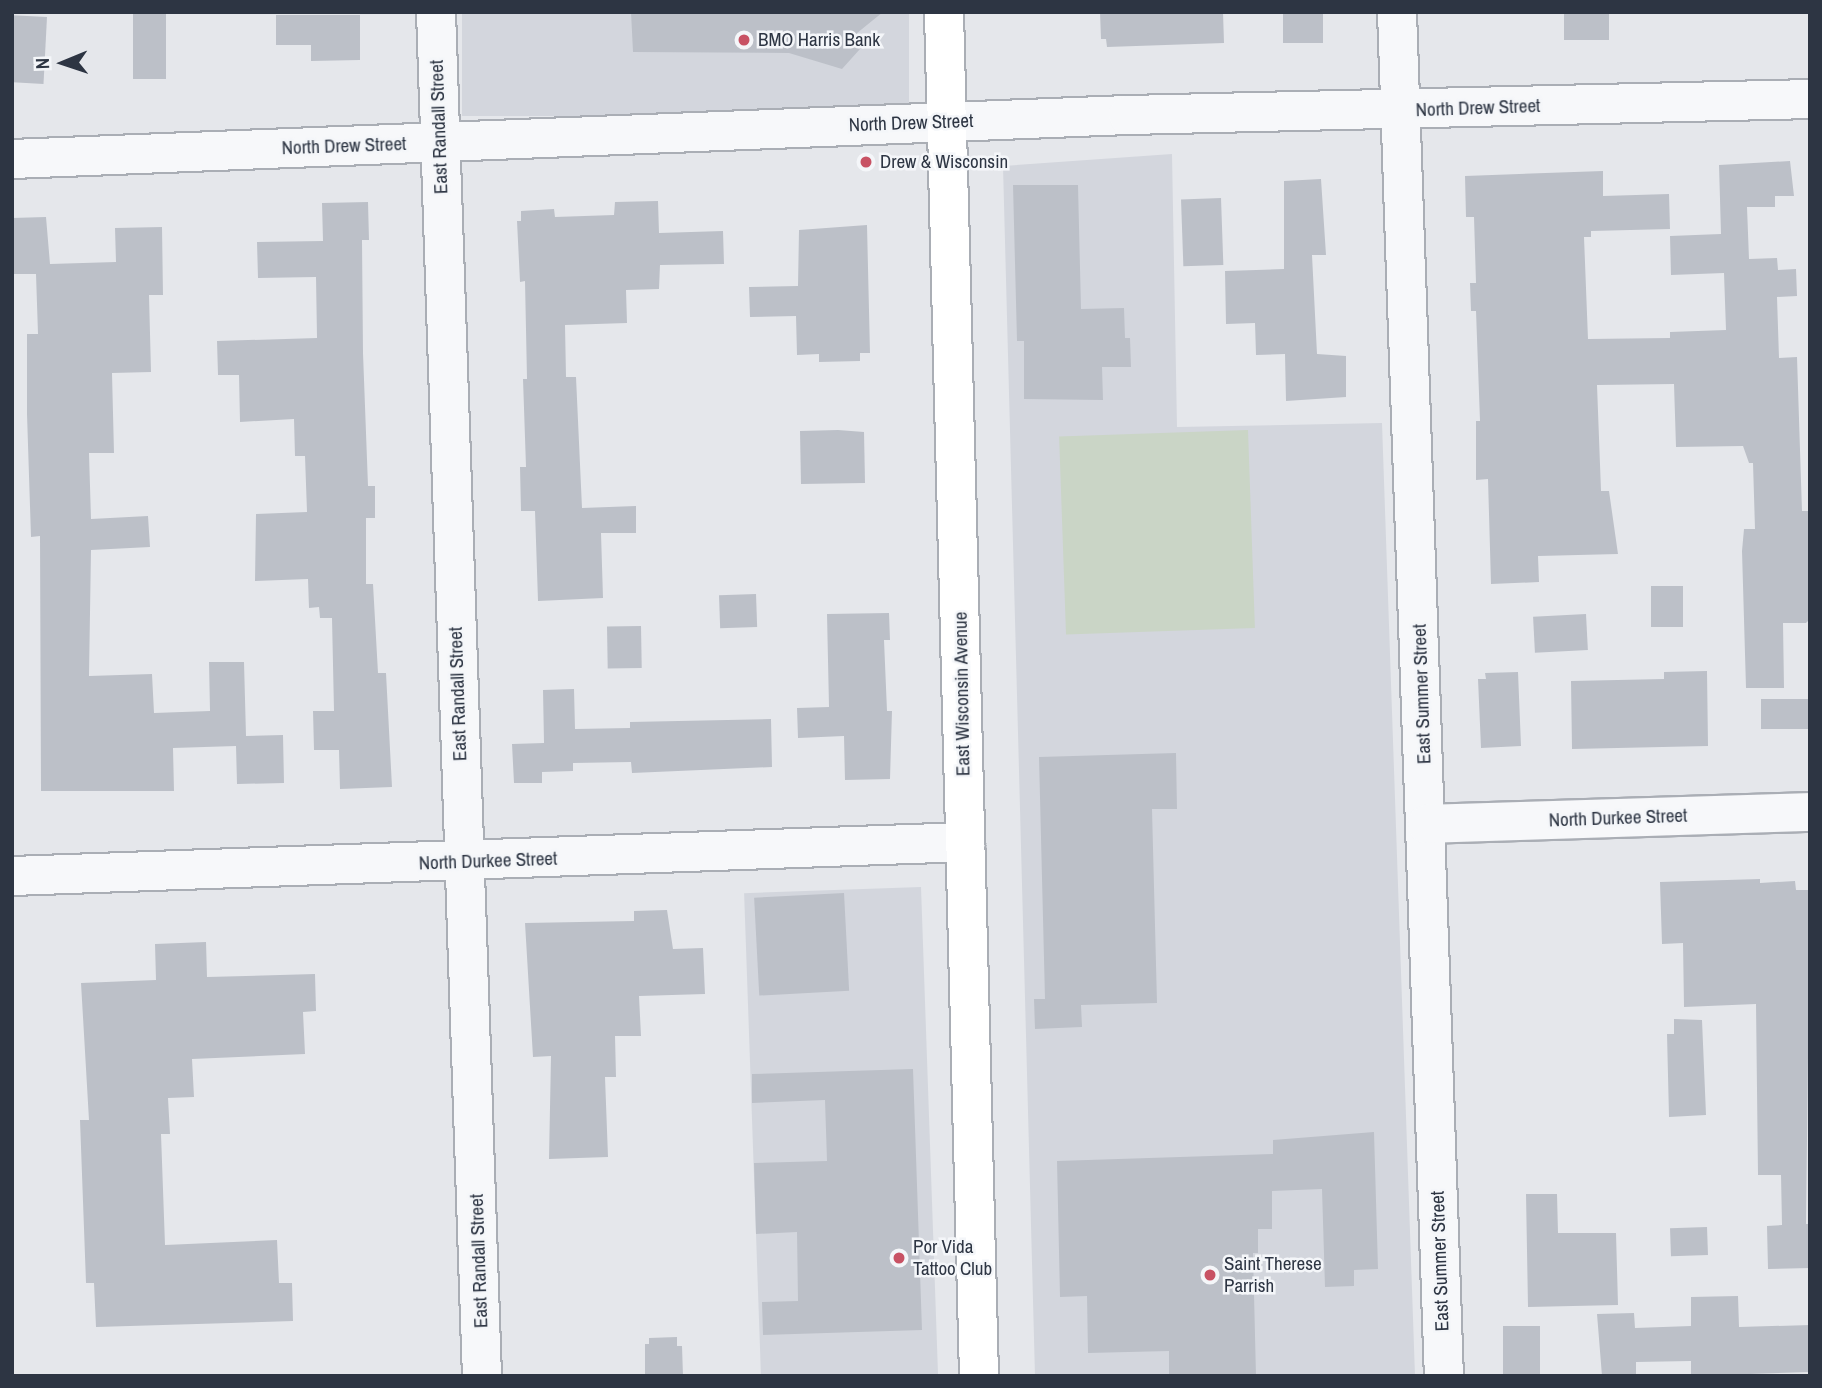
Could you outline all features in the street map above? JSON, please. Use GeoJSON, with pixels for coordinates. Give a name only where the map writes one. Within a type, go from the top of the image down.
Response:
{"type":"FeatureCollection","features":[{"type":"Feature","properties":{"kind":"main road","name":"East Wisconsin Avenue"},"geometry":{"type":"LineString","coordinates":[[944,12],[979,1376]]}},
{"type":"Feature","properties":{"kind":"street","name":"East Randall Street"},"geometry":{"type":"LineString","coordinates":[[436,12],[482,1376]]}},
{"type":"Feature","properties":{"kind":"street","name":"East Summer Street"},"geometry":{"type":"LineString","coordinates":[[1397,12],[1444,1376]]}},
{"type":"Feature","properties":{"kind":"street","name":"North Drew Street"},"geometry":{"type":"LineString","coordinates":[[12,159],[947,122],[1810,99]]}},
{"type":"Feature","properties":{"kind":"street","name":"North Durkee Street"},"geometry":{"type":"LineString","coordinates":[[1427,824],[1810,812]]}},
{"type":"Feature","properties":{"kind":"street","name":"North Durkee Street"},"geometry":{"type":"LineString","coordinates":[[12,876],[464,863],[964,842]]}},
{"type":"Feature","properties":{"kind":"shaded area"},"geometry":{"type":"Polygon","coordinates":[[[462,12],[909,12],[909,116],[462,116],[462,12]]]}},
{"type":"Feature","properties":{"kind":"shaded area"},"geometry":{"type":"Polygon","coordinates":[[[1172,154],[1177,427],[1382,423],[1415,1376],[1035,1376],[1003,166],[1172,154]]]}},
{"type":"Feature","properties":{"kind":"shaded area"},"geometry":{"type":"Polygon","coordinates":[[[921,887],[938,1376],[761,1376],[744,893],[921,887]]]}},
{"type":"Feature","properties":{"kind":"green space"},"geometry":{"type":"Polygon","coordinates":[[[1248,430],[1255,628],[1066,634],[1059,437],[1248,430]]]}},
{"type":"Feature","properties":{"kind":"building"},"geometry":{"type":"Polygon","coordinates":[[[133,12],[166,12],[166,79],[133,79],[133,12]]]}},
{"type":"Feature","properties":{"kind":"building","name":"BMO Harris Bank"},"geometry":{"type":"Polygon","coordinates":[[[631,12],[883,12],[846,42],[860,49],[842,69],[789,53],[633,52],[631,12]]]}},
{"type":"Feature","properties":{"kind":"building"},"geometry":{"type":"Polygon","coordinates":[[[1100,12],[1223,12],[1224,43],[1107,47],[1106,39],[1101,39],[1100,12]]]}},
{"type":"Feature","properties":{"kind":"building"},"geometry":{"type":"Polygon","coordinates":[[[1283,12],[1323,12],[1323,43],[1283,43],[1283,12]]]}},
{"type":"Feature","properties":{"kind":"building"},"geometry":{"type":"Polygon","coordinates":[[[1564,12],[1609,12],[1609,40],[1564,40],[1564,12]]]}},
{"type":"Feature","properties":{"kind":"building"},"geometry":{"type":"Polygon","coordinates":[[[12,15],[47,17],[43,84],[12,82],[12,15]]]}},
{"type":"Feature","properties":{"kind":"building"},"geometry":{"type":"Polygon","coordinates":[[[276,15],[360,15],[360,60],[311,61],[311,45],[276,45],[276,15]]]}},
{"type":"Feature","properties":{"kind":"building"},"geometry":{"type":"Polygon","coordinates":[[[1790,161],[1794,196],[1775,196],[1775,207],[1747,207],[1749,259],[1777,258],[1778,270],[1796,269],[1797,296],[1777,297],[1779,358],[1797,357],[1802,511],[1810,511],[1810,619],[1806,623],[1783,623],[1784,688],[1746,688],[1742,551],[1744,529],[1755,529],[1753,463],[1749,463],[1743,446],[1676,447],[1674,384],[1597,385],[1601,491],[1609,491],[1618,554],[1538,556],[1539,582],[1491,584],[1488,479],[1476,480],[1476,421],[1480,421],[1476,311],[1471,311],[1470,283],[1476,283],[1474,217],[1466,217],[1465,176],[1603,171],[1603,196],[1669,194],[1670,229],[1591,231],[1591,237],[1584,237],[1588,339],[1670,338],[1670,332],[1726,330],[1724,273],[1671,275],[1670,236],[1721,234],[1719,165],[1790,161]]]}},
{"type":"Feature","properties":{"kind":"building"},"geometry":{"type":"Polygon","coordinates":[[[1321,179],[1326,255],[1312,255],[1317,354],[1346,356],[1346,397],[1286,401],[1285,354],[1256,355],[1255,323],[1226,324],[1225,271],[1284,269],[1284,181],[1321,179]]]}},
{"type":"Feature","properties":{"kind":"building"},"geometry":{"type":"Polygon","coordinates":[[[1013,185],[1078,185],[1081,309],[1124,308],[1125,338],[1130,338],[1131,367],[1102,367],[1103,400],[1024,399],[1024,341],[1017,341],[1013,185]]]}},
{"type":"Feature","properties":{"kind":"building"},"geometry":{"type":"Polygon","coordinates":[[[1221,198],[1223,265],[1183,266],[1181,199],[1221,198]]]}},
{"type":"Feature","properties":{"kind":"building"},"geometry":{"type":"Polygon","coordinates":[[[658,201],[659,233],[723,231],[724,264],[660,265],[659,289],[626,290],[627,323],[565,325],[566,377],[576,377],[582,508],[636,506],[636,533],[601,533],[603,598],[538,601],[535,511],[521,511],[520,467],[526,467],[523,379],[527,379],[525,281],[520,282],[517,221],[521,221],[521,211],[554,209],[555,217],[614,215],[615,202],[658,201]]]}},
{"type":"Feature","properties":{"kind":"building"},"geometry":{"type":"Polygon","coordinates":[[[368,202],[369,240],[362,240],[363,353],[368,486],[375,486],[375,518],[366,518],[366,584],[373,584],[378,673],[386,673],[392,787],[340,789],[339,750],[314,750],[313,711],[334,711],[332,618],[320,618],[319,607],[309,608],[308,579],[255,581],[256,514],[307,512],[305,456],[295,456],[294,419],[240,422],[239,375],[218,375],[217,341],[317,338],[316,277],[258,278],[257,242],[323,241],[322,203],[368,202]]]}},
{"type":"Feature","properties":{"kind":"building"},"geometry":{"type":"Polygon","coordinates":[[[46,217],[50,264],[116,262],[115,228],[162,227],[163,295],[149,295],[151,372],[112,373],[114,453],[89,453],[91,519],[148,516],[150,547],[91,550],[89,676],[152,674],[154,713],[210,711],[209,662],[244,662],[246,736],[283,735],[284,783],[237,784],[236,746],[173,748],[174,791],[41,791],[40,536],[31,537],[27,414],[27,334],[38,334],[36,274],[12,274],[12,218],[46,217]]]}},
{"type":"Feature","properties":{"kind":"building"},"geometry":{"type":"Polygon","coordinates":[[[867,225],[870,353],[860,353],[860,361],[819,362],[819,354],[797,355],[796,316],[750,317],[749,287],[798,286],[799,230],[867,225]]]}},
{"type":"Feature","properties":{"kind":"building"},"geometry":{"type":"Polygon","coordinates":[[[800,431],[864,432],[865,483],[801,484],[800,431]]]}},
{"type":"Feature","properties":{"kind":"building"},"geometry":{"type":"Polygon","coordinates":[[[1651,586],[1683,586],[1683,627],[1651,627],[1651,586]]]}},
{"type":"Feature","properties":{"kind":"building"},"geometry":{"type":"Polygon","coordinates":[[[756,594],[757,627],[720,628],[719,595],[756,594]]]}},
{"type":"Feature","properties":{"kind":"building"},"geometry":{"type":"Polygon","coordinates":[[[889,613],[890,640],[884,640],[887,711],[892,711],[890,779],[845,780],[844,736],[798,738],[797,708],[829,707],[827,614],[889,613]]]}},
{"type":"Feature","properties":{"kind":"building"},"geometry":{"type":"Polygon","coordinates":[[[1586,614],[1588,650],[1535,653],[1533,617],[1586,614]]]}},
{"type":"Feature","properties":{"kind":"building"},"geometry":{"type":"Polygon","coordinates":[[[641,626],[642,668],[608,669],[607,627],[641,626]]]}},
{"type":"Feature","properties":{"kind":"building"},"geometry":{"type":"Polygon","coordinates":[[[1707,671],[1708,746],[1572,749],[1571,681],[1664,679],[1664,672],[1707,671]]]}},
{"type":"Feature","properties":{"kind":"building"},"geometry":{"type":"Polygon","coordinates":[[[1518,672],[1521,746],[1481,748],[1478,679],[1486,679],[1485,673],[1518,672]]]}},
{"type":"Feature","properties":{"kind":"building"},"geometry":{"type":"Polygon","coordinates":[[[574,689],[575,729],[630,728],[630,722],[771,719],[772,767],[632,773],[631,762],[573,763],[573,771],[542,772],[542,783],[514,783],[512,744],[544,743],[543,690],[574,689]]]}},
{"type":"Feature","properties":{"kind":"building"},"geometry":{"type":"Polygon","coordinates":[[[1761,699],[1810,699],[1810,729],[1761,729],[1761,699]]]}},
{"type":"Feature","properties":{"kind":"building"},"geometry":{"type":"Polygon","coordinates":[[[1176,753],[1177,809],[1152,809],[1157,1003],[1081,1005],[1082,1027],[1035,1029],[1034,999],[1045,999],[1039,757],[1176,753]]]}},
{"type":"Feature","properties":{"kind":"building"},"geometry":{"type":"Polygon","coordinates":[[[1760,879],[1760,883],[1795,881],[1796,890],[1810,890],[1806,1224],[1810,1224],[1810,1268],[1768,1269],[1767,1226],[1782,1225],[1781,1175],[1758,1175],[1756,1004],[1684,1007],[1683,943],[1662,944],[1660,882],[1760,879]]]}},
{"type":"Feature","properties":{"kind":"building"},"geometry":{"type":"Polygon","coordinates":[[[844,893],[849,991],[759,996],[754,898],[844,893]]]}},
{"type":"Feature","properties":{"kind":"building"},"geometry":{"type":"Polygon","coordinates":[[[667,910],[673,949],[703,948],[705,994],[639,996],[641,1036],[615,1036],[616,1077],[605,1077],[608,1157],[549,1159],[551,1056],[533,1057],[525,923],[634,921],[634,911],[667,910]]]}},
{"type":"Feature","properties":{"kind":"building"},"geometry":{"type":"Polygon","coordinates":[[[206,942],[207,977],[315,974],[316,1011],[303,1012],[305,1054],[192,1059],[194,1097],[168,1098],[170,1134],[161,1134],[165,1245],[277,1240],[279,1283],[292,1283],[293,1321],[96,1327],[94,1283],[86,1283],[80,1120],[89,1120],[81,983],[156,980],[155,944],[206,942]]]}},
{"type":"Feature","properties":{"kind":"building"},"geometry":{"type":"Polygon","coordinates":[[[1674,1019],[1702,1020],[1706,1115],[1669,1117],[1667,1034],[1674,1034],[1674,1019]]]}},
{"type":"Feature","properties":{"kind":"building"},"geometry":{"type":"Polygon","coordinates":[[[913,1069],[922,1330],[763,1335],[762,1302],[798,1301],[797,1232],[756,1234],[754,1163],[827,1161],[825,1100],[752,1103],[752,1074],[913,1069]]]}},
{"type":"Feature","properties":{"kind":"building","name":"Saint Therese Parrish"},"geometry":{"type":"Polygon","coordinates":[[[1374,1132],[1378,1269],[1354,1270],[1354,1286],[1325,1287],[1322,1189],[1272,1191],[1272,1229],[1258,1229],[1258,1253],[1253,1253],[1256,1376],[1169,1374],[1169,1351],[1088,1353],[1087,1296],[1060,1297],[1057,1161],[1273,1154],[1273,1140],[1374,1132]]]}},
{"type":"Feature","properties":{"kind":"building"},"geometry":{"type":"Polygon","coordinates":[[[1526,1194],[1557,1194],[1558,1233],[1616,1233],[1618,1305],[1528,1307],[1526,1194]]]}},
{"type":"Feature","properties":{"kind":"building"},"geometry":{"type":"Polygon","coordinates":[[[1707,1227],[1708,1255],[1671,1256],[1670,1228],[1707,1227]]]}},
{"type":"Feature","properties":{"kind":"building"},"geometry":{"type":"Polygon","coordinates":[[[1738,1296],[1739,1327],[1810,1325],[1810,1372],[1691,1376],[1691,1361],[1636,1362],[1636,1376],[1602,1376],[1597,1314],[1634,1313],[1635,1328],[1691,1326],[1691,1297],[1738,1296]]]}},
{"type":"Feature","properties":{"kind":"building"},"geometry":{"type":"Polygon","coordinates":[[[1503,1326],[1540,1326],[1540,1376],[1503,1376],[1503,1326]]]}},
{"type":"Feature","properties":{"kind":"building"},"geometry":{"type":"Polygon","coordinates":[[[677,1337],[677,1346],[682,1346],[683,1376],[645,1376],[645,1344],[649,1344],[649,1338],[677,1337]]]}},
{"type":"Feature","properties":{"kind":"place","name":"BMO Harris Bank"},"geometry":{"type":"Point","coordinates":[744,40]}},
{"type":"Feature","properties":{"kind":"place","name":"Drew & Wisconsin"},"geometry":{"type":"Point","coordinates":[866,162]}},
{"type":"Feature","properties":{"kind":"place","name":"Por Vida Tattoo Club"},"geometry":{"type":"Point","coordinates":[899,1258]}},
{"type":"Feature","properties":{"kind":"place","name":"Saint Therese Parrish"},"geometry":{"type":"Point","coordinates":[1210,1275]}}]}
